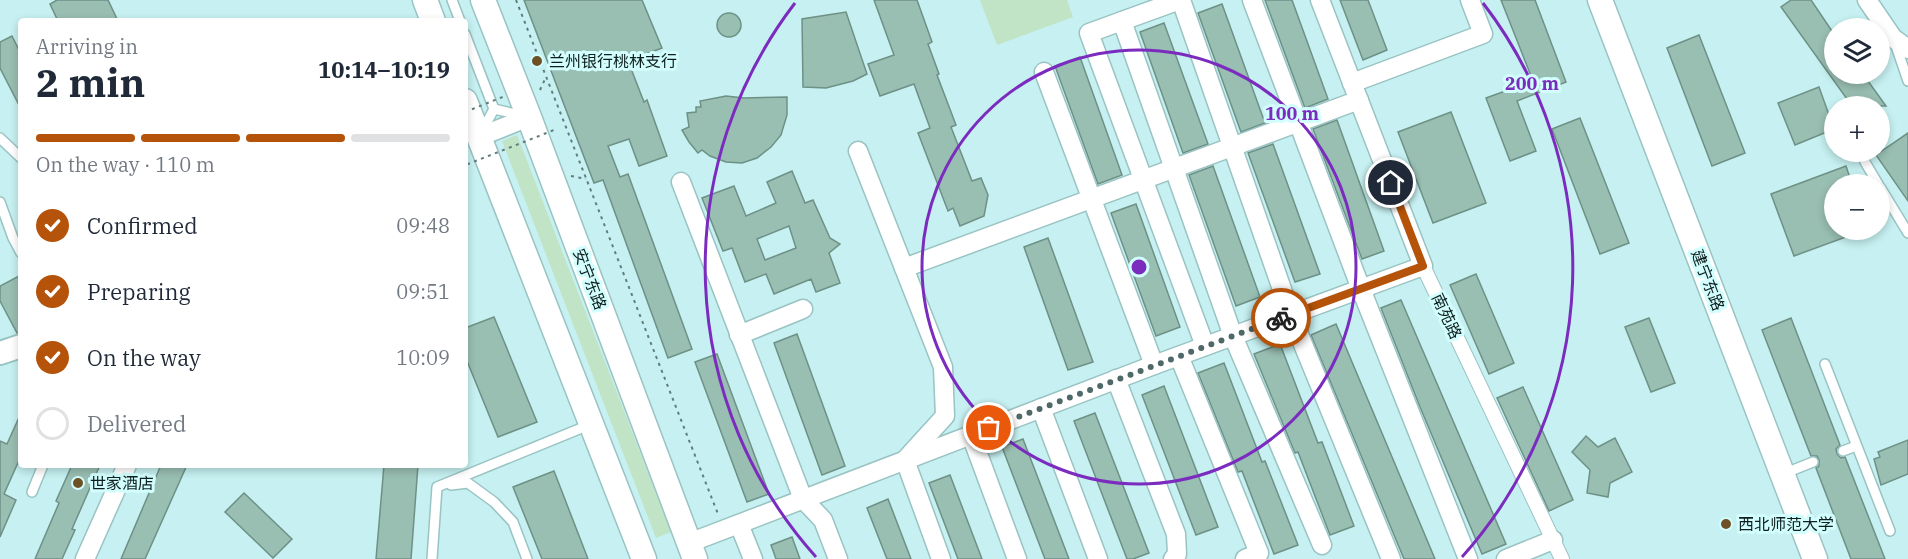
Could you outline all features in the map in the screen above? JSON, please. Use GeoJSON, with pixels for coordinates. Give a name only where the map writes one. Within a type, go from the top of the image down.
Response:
{"type":"FeatureCollection","features":[{"type":"Feature","properties":{"kind":"main road"},"geometry":{"type":"LineString","coordinates":[[425,0],[432,18]]}},
{"type":"Feature","properties":{"kind":"main road","name":"安宁东路"},"geometry":{"type":"LineString","coordinates":[[483,0],[692,551]]}},
{"type":"Feature","properties":{"kind":"main road","name":"建宁东路"},"geometry":{"type":"LineString","coordinates":[[1600,0],[1815,559]]}},
{"type":"Feature","properties":{"kind":"main road"},"geometry":{"type":"LineString","coordinates":[[468,118],[472,140],[592,424],[644,559]]}},
{"type":"Feature","properties":{"kind":"street"},"geometry":{"type":"LineString","coordinates":[[1205,346],[1089,33],[1180,0],[1291,315],[1391,559]]}},
{"type":"Feature","properties":{"kind":"street"},"geometry":{"type":"LineString","coordinates":[[1252,0],[1361,289],[1468,559]]}},
{"type":"Feature","properties":{"kind":"street","name":"南苑路"},"geometry":{"type":"LineString","coordinates":[[1320,0],[1423,266],[1562,559]]}},
{"type":"Feature","properties":{"kind":"street"},"geometry":{"type":"LineString","coordinates":[[904,268],[1298,122],[1355,92],[1483,34],[1470,0]]}},
{"type":"Feature","properties":{"kind":"street"},"geometry":{"type":"LineString","coordinates":[[1867,0],[1893,38],[1908,49]]}},
{"type":"Feature","properties":{"kind":"street"},"geometry":{"type":"LineString","coordinates":[[1122,21],[1233,336],[1322,545]]}},
{"type":"Feature","properties":{"kind":"street"},"geometry":{"type":"LineString","coordinates":[[1044,72],[1154,365]]}},
{"type":"Feature","properties":{"kind":"street"},"geometry":{"type":"LineString","coordinates":[[472,140],[529,117]]}},
{"type":"Feature","properties":{"kind":"street"},"geometry":{"type":"LineString","coordinates":[[858,151],[943,367],[945,416],[905,460]]}},
{"type":"Feature","properties":{"kind":"street"},"geometry":{"type":"LineString","coordinates":[[681,182],[803,499],[823,520],[838,559]]}},
{"type":"Feature","properties":{"kind":"street"},"geometry":{"type":"LineString","coordinates":[[692,551],[732,527],[803,499],[1116,379],[1423,266]]}},
{"type":"Feature","properties":{"kind":"street"},"geometry":{"type":"LineString","coordinates":[[740,335],[803,309]]}},
{"type":"Feature","properties":{"kind":"street"},"geometry":{"type":"LineString","coordinates":[[0,353],[18,347]]}},
{"type":"Feature","properties":{"kind":"street"},"geometry":{"type":"LineString","coordinates":[[1179,356],[1255,557]]}},
{"type":"Feature","properties":{"kind":"street"},"geometry":{"type":"LineString","coordinates":[[1116,379],[1176,534],[1177,554],[1173,559]]}},
{"type":"Feature","properties":{"kind":"street"},"geometry":{"type":"LineString","coordinates":[[1041,408],[1098,559]]}},
{"type":"Feature","properties":{"kind":"street"},"geometry":{"type":"LineString","coordinates":[[971,435],[1017,559]]}},
{"type":"Feature","properties":{"kind":"street"},"geometry":{"type":"LineString","coordinates":[[905,460],[941,559]]}},
{"type":"Feature","properties":{"kind":"street"},"geometry":{"type":"LineString","coordinates":[[85,559],[126,468]]}},
{"type":"Feature","properties":{"kind":"street"},"geometry":{"type":"LineString","coordinates":[[732,527],[753,559]]}},
{"type":"Feature","properties":{"kind":"street"},"geometry":{"type":"LineString","coordinates":[[1506,559],[1553,540]]}},
{"type":"Feature","properties":{"kind":"lane"},"geometry":{"type":"LineString","coordinates":[[452,0],[459,18]]}},
{"type":"Feature","properties":{"kind":"lane"},"geometry":{"type":"LineString","coordinates":[[1893,38],[1908,81]]}},
{"type":"Feature","properties":{"kind":"lane"},"geometry":{"type":"LineString","coordinates":[[468,42],[495,109]]}},
{"type":"Feature","properties":{"kind":"lane"},"geometry":{"type":"LineString","coordinates":[[495,109],[529,117]]}},
{"type":"Feature","properties":{"kind":"lane"},"geometry":{"type":"LineString","coordinates":[[472,140],[495,109]]}},
{"type":"Feature","properties":{"kind":"lane"},"geometry":{"type":"LineString","coordinates":[[0,138],[18,155]]}},
{"type":"Feature","properties":{"kind":"lane"},"geometry":{"type":"LineString","coordinates":[[1864,162],[1872,174]]}},
{"type":"Feature","properties":{"kind":"lane"},"geometry":{"type":"LineString","coordinates":[[0,202],[18,247]]}},
{"type":"Feature","properties":{"kind":"lane"},"geometry":{"type":"LineString","coordinates":[[1890,204],[1908,233]]}},
{"type":"Feature","properties":{"kind":"lane"},"geometry":{"type":"LineString","coordinates":[[1825,364],[1890,531]]}},
{"type":"Feature","properties":{"kind":"lane"},"geometry":{"type":"LineString","coordinates":[[437,487],[592,424]]}},
{"type":"Feature","properties":{"kind":"lane"},"geometry":{"type":"LineString","coordinates":[[1843,451],[1856,446]]}},
{"type":"Feature","properties":{"kind":"lane"},"geometry":{"type":"LineString","coordinates":[[1783,474],[1814,462]]}},
{"type":"Feature","properties":{"kind":"lane"},"geometry":{"type":"LineString","coordinates":[[32,492],[43,468]]}},
{"type":"Feature","properties":{"kind":"lane"},"geometry":{"type":"LineString","coordinates":[[437,487],[468,483],[495,502],[513,522],[527,559]]}},
{"type":"Feature","properties":{"kind":"lane"},"geometry":{"type":"LineString","coordinates":[[432,559],[437,487]]}},
{"type":"Feature","properties":{"kind":"path"},"geometry":{"type":"LineString","coordinates":[[516,0],[586,179],[732,527]]}},
{"type":"Feature","properties":{"kind":"path"},"geometry":{"type":"LineString","coordinates":[[538,93],[546,77]]}},
{"type":"Feature","properties":{"kind":"path"},"geometry":{"type":"LineString","coordinates":[[468,111],[505,96]]}},
{"type":"Feature","properties":{"kind":"path"},"geometry":{"type":"LineString","coordinates":[[468,164],[554,130]]}},
{"type":"Feature","properties":{"kind":"path"},"geometry":{"type":"LineString","coordinates":[[571,176],[586,179]]}},
{"type":"Feature","properties":{"kind":"green space"},"geometry":{"type":"Polygon","coordinates":[[[980,0],[1067,0],[1073,17],[997,45],[980,0]]]}},
{"type":"Feature","properties":{"kind":"green space"},"geometry":{"type":"Polygon","coordinates":[[[517,135],[671,532],[656,538],[502,141],[517,135]]]}},
{"type":"Feature","properties":{"kind":"building"},"geometry":{"type":"Polygon","coordinates":[[[57,0],[108,0],[117,18],[57,18],[50,4],[57,0]]]}},
{"type":"Feature","properties":{"kind":"building"},"geometry":{"type":"Polygon","coordinates":[[[524,0],[642,0],[662,48],[628,61],[644,102],[647,100],[667,156],[639,166],[629,139],[608,146],[620,177],[628,174],[692,349],[668,358],[603,180],[594,183],[524,0]]]}},
{"type":"Feature","properties":{"kind":"building"},"geometry":{"type":"Polygon","coordinates":[[[874,0],[917,0],[932,42],[928,44],[939,74],[937,75],[956,125],[951,127],[972,181],[981,178],[988,195],[984,216],[960,226],[953,208],[948,211],[918,133],[930,128],[914,84],[880,96],[868,64],[894,55],[874,0]]]}},
{"type":"Feature","properties":{"kind":"building"},"geometry":{"type":"Polygon","coordinates":[[[1265,0],[1292,0],[1328,99],[1305,108],[1265,0]]]}},
{"type":"Feature","properties":{"kind":"building"},"geometry":{"type":"Polygon","coordinates":[[[1340,0],[1368,0],[1387,50],[1363,60],[1340,0]]]}},
{"type":"Feature","properties":{"kind":"building"},"geometry":{"type":"Polygon","coordinates":[[[1501,0],[1535,0],[1566,82],[1517,101],[1536,151],[1510,161],[1486,98],[1533,81],[1501,0]]]}},
{"type":"Feature","properties":{"kind":"building"},"geometry":{"type":"Polygon","coordinates":[[[1791,0],[1811,0],[1824,19],[1824,67],[1781,7],[1791,0]]]}},
{"type":"Feature","properties":{"kind":"building"},"geometry":{"type":"Polygon","coordinates":[[[1222,4],[1265,123],[1241,132],[1198,13],[1222,4]]]}},
{"type":"Feature","properties":{"kind":"building"},"geometry":{"type":"Polygon","coordinates":[[[846,12],[867,74],[853,81],[826,88],[803,87],[802,19],[846,12]]]}},
{"type":"Feature","properties":{"kind":"building"},"geometry":{"type":"Polygon","coordinates":[[[729,13],[734,14],[740,20],[740,30],[734,36],[729,37],[724,36],[718,30],[717,25],[718,20],[724,14],[729,13]]]}},
{"type":"Feature","properties":{"kind":"building"},"geometry":{"type":"Polygon","coordinates":[[[1164,23],[1208,144],[1183,153],[1140,32],[1164,23]]]}},
{"type":"Feature","properties":{"kind":"building"},"geometry":{"type":"Polygon","coordinates":[[[1699,35],[1745,153],[1712,166],[1667,48],[1699,35]]]}},
{"type":"Feature","properties":{"kind":"building"},"geometry":{"type":"Polygon","coordinates":[[[12,36],[18,48],[18,103],[0,68],[0,42],[12,36]]]}},
{"type":"Feature","properties":{"kind":"building"},"geometry":{"type":"Polygon","coordinates":[[[1080,57],[1122,175],[1098,184],[1055,66],[1080,57]]]}},
{"type":"Feature","properties":{"kind":"building"},"geometry":{"type":"Polygon","coordinates":[[[1836,84],[1870,84],[1879,96],[1845,96],[1836,84]]]}},
{"type":"Feature","properties":{"kind":"building"},"geometry":{"type":"Polygon","coordinates":[[[1819,87],[1824,101],[1824,133],[1795,145],[1778,103],[1819,87]]]}},
{"type":"Feature","properties":{"kind":"building"},"geometry":{"type":"Polygon","coordinates":[[[726,96],[787,97],[787,115],[781,135],[757,158],[742,163],[726,162],[702,150],[698,153],[682,130],[689,127],[687,113],[696,112],[696,107],[701,107],[700,101],[726,96]]]}},
{"type":"Feature","properties":{"kind":"building"},"geometry":{"type":"Polygon","coordinates":[[[1451,112],[1486,203],[1433,223],[1398,132],[1451,112]]]}},
{"type":"Feature","properties":{"kind":"building"},"geometry":{"type":"Polygon","coordinates":[[[1580,118],[1629,243],[1600,254],[1552,129],[1580,118]]]}},
{"type":"Feature","properties":{"kind":"building"},"geometry":{"type":"Polygon","coordinates":[[[1337,120],[1384,251],[1362,259],[1313,129],[1337,120]]]}},
{"type":"Feature","properties":{"kind":"building"},"geometry":{"type":"Polygon","coordinates":[[[1908,133],[1908,201],[1881,162],[1890,162],[1890,145],[1908,133]]]}},
{"type":"Feature","properties":{"kind":"building"},"geometry":{"type":"Polygon","coordinates":[[[1273,144],[1320,274],[1295,282],[1248,153],[1273,144]]]}},
{"type":"Feature","properties":{"kind":"building"},"geometry":{"type":"Polygon","coordinates":[[[1213,166],[1260,297],[1236,306],[1189,175],[1213,166]]]}},
{"type":"Feature","properties":{"kind":"building"},"geometry":{"type":"Polygon","coordinates":[[[1846,166],[1849,174],[1825,174],[1846,166]]]}},
{"type":"Feature","properties":{"kind":"building"},"geometry":{"type":"Polygon","coordinates":[[[792,171],[805,203],[813,200],[830,238],[840,244],[829,253],[840,283],[816,292],[811,279],[774,294],[766,274],[745,282],[732,248],[723,251],[702,198],[734,186],[746,216],[776,203],[767,182],[792,171]],[[789,226],[757,239],[765,260],[796,248],[789,226]]]}},
{"type":"Feature","properties":{"kind":"building"},"geometry":{"type":"Polygon","coordinates":[[[1824,174],[1824,240],[1838,240],[1794,256],[1771,194],[1824,174]]]}},
{"type":"Feature","properties":{"kind":"building"},"geometry":{"type":"Polygon","coordinates":[[[1136,204],[1180,327],[1156,336],[1111,213],[1136,204]]]}},
{"type":"Feature","properties":{"kind":"building"},"geometry":{"type":"Polygon","coordinates":[[[1048,238],[1093,362],[1068,370],[1024,247],[1048,238]]]}},
{"type":"Feature","properties":{"kind":"building"},"geometry":{"type":"Polygon","coordinates":[[[1476,274],[1514,363],[1489,374],[1450,285],[1476,274]]]}},
{"type":"Feature","properties":{"kind":"building"},"geometry":{"type":"Polygon","coordinates":[[[18,277],[18,333],[0,301],[0,286],[18,277]]]}},
{"type":"Feature","properties":{"kind":"building"},"geometry":{"type":"Polygon","coordinates":[[[1401,300],[1506,544],[1482,554],[1381,308],[1401,300]]]}},
{"type":"Feature","properties":{"kind":"building"},"geometry":{"type":"Polygon","coordinates":[[[494,317],[537,422],[498,437],[468,363],[468,327],[494,317]]]}},
{"type":"Feature","properties":{"kind":"building"},"geometry":{"type":"Polygon","coordinates":[[[1649,318],[1675,383],[1651,392],[1625,327],[1649,318]]]}},
{"type":"Feature","properties":{"kind":"building"},"geometry":{"type":"Polygon","coordinates":[[[1791,318],[1840,445],[1836,449],[1837,454],[1841,458],[1845,457],[1885,559],[1851,559],[1816,468],[1819,466],[1819,460],[1817,456],[1811,456],[1762,330],[1791,318]]]}},
{"type":"Feature","properties":{"kind":"building"},"geometry":{"type":"Polygon","coordinates":[[[1336,324],[1435,559],[1404,559],[1311,335],[1336,324]]]}},
{"type":"Feature","properties":{"kind":"building"},"geometry":{"type":"Polygon","coordinates":[[[797,334],[845,466],[822,475],[774,343],[797,334]]]}},
{"type":"Feature","properties":{"kind":"building"},"geometry":{"type":"Polygon","coordinates":[[[1280,344],[1318,443],[1322,442],[1354,526],[1330,535],[1298,452],[1295,453],[1254,354],[1280,344]]]}},
{"type":"Feature","properties":{"kind":"building"},"geometry":{"type":"Polygon","coordinates":[[[717,354],[769,494],[747,502],[695,362],[717,354]]]}},
{"type":"Feature","properties":{"kind":"building"},"geometry":{"type":"Polygon","coordinates":[[[1224,363],[1262,462],[1265,461],[1298,545],[1274,554],[1242,471],[1238,472],[1198,373],[1224,363]]]}},
{"type":"Feature","properties":{"kind":"building"},"geometry":{"type":"Polygon","coordinates":[[[1164,386],[1218,527],[1196,535],[1142,395],[1164,386]]]}},
{"type":"Feature","properties":{"kind":"building"},"geometry":{"type":"Polygon","coordinates":[[[1523,387],[1573,500],[1549,511],[1497,398],[1523,387]]]}},
{"type":"Feature","properties":{"kind":"building"},"geometry":{"type":"Polygon","coordinates":[[[1095,413],[1149,553],[1133,559],[1127,559],[1074,421],[1095,413]]]}},
{"type":"Feature","properties":{"kind":"building"},"geometry":{"type":"Polygon","coordinates":[[[18,420],[18,463],[4,494],[16,500],[0,537],[0,441],[7,444],[18,420]]]}},
{"type":"Feature","properties":{"kind":"building"},"geometry":{"type":"Polygon","coordinates":[[[1586,436],[1598,447],[1615,438],[1632,472],[1610,483],[1608,497],[1587,493],[1590,470],[1572,452],[1586,436]]]}},
{"type":"Feature","properties":{"kind":"building"},"geometry":{"type":"Polygon","coordinates":[[[1023,439],[1069,559],[1045,559],[1002,447],[1023,439]]]}},
{"type":"Feature","properties":{"kind":"building"},"geometry":{"type":"Polygon","coordinates":[[[1908,440],[1908,474],[1881,485],[1874,459],[1880,457],[1878,452],[1908,440]]]}},
{"type":"Feature","properties":{"kind":"building"},"geometry":{"type":"Polygon","coordinates":[[[71,468],[99,468],[72,529],[75,530],[62,559],[35,559],[59,503],[56,501],[71,468]]]}},
{"type":"Feature","properties":{"kind":"building"},"geometry":{"type":"Polygon","coordinates":[[[160,468],[186,468],[145,559],[121,559],[160,468]]]}},
{"type":"Feature","properties":{"kind":"building"},"geometry":{"type":"Polygon","coordinates":[[[384,468],[418,468],[411,559],[376,559],[384,468]]]}},
{"type":"Feature","properties":{"kind":"building"},"geometry":{"type":"Polygon","coordinates":[[[554,471],[588,559],[542,559],[513,487],[554,471]]]}},
{"type":"Feature","properties":{"kind":"building"},"geometry":{"type":"Polygon","coordinates":[[[950,475],[982,559],[958,559],[929,483],[950,475]]]}},
{"type":"Feature","properties":{"kind":"building"},"geometry":{"type":"Polygon","coordinates":[[[244,493],[292,539],[273,558],[225,512],[244,493]]]}},
{"type":"Feature","properties":{"kind":"building"},"geometry":{"type":"Polygon","coordinates":[[[888,499],[911,559],[887,559],[867,508],[888,499]]]}},
{"type":"Feature","properties":{"kind":"building"},"geometry":{"type":"Polygon","coordinates":[[[792,537],[800,559],[776,559],[771,545],[792,537]]]}},
{"type":"Feature","properties":{"kind":"way so far"},"geometry":{"type":"LineString","coordinates":[[989,428],[1281,318]]}},
{"type":"Feature","properties":{"kind":"place","name":"兰州银行桃林支行"},"geometry":{"type":"Point","coordinates":[537,61]}},
{"type":"Feature","properties":{"kind":"place","name":"世家酒店"},"geometry":{"type":"Point","coordinates":[78,483]}},
{"type":"Feature","properties":{"kind":"place","name":"西北师范大学"},"geometry":{"type":"Point","coordinates":[1726,524]}},
{"type":"Feature","properties":{"kind":"route"},"geometry":{"type":"LineString","coordinates":[[1281,318],[1423,266],[1391,183]]}}]}
